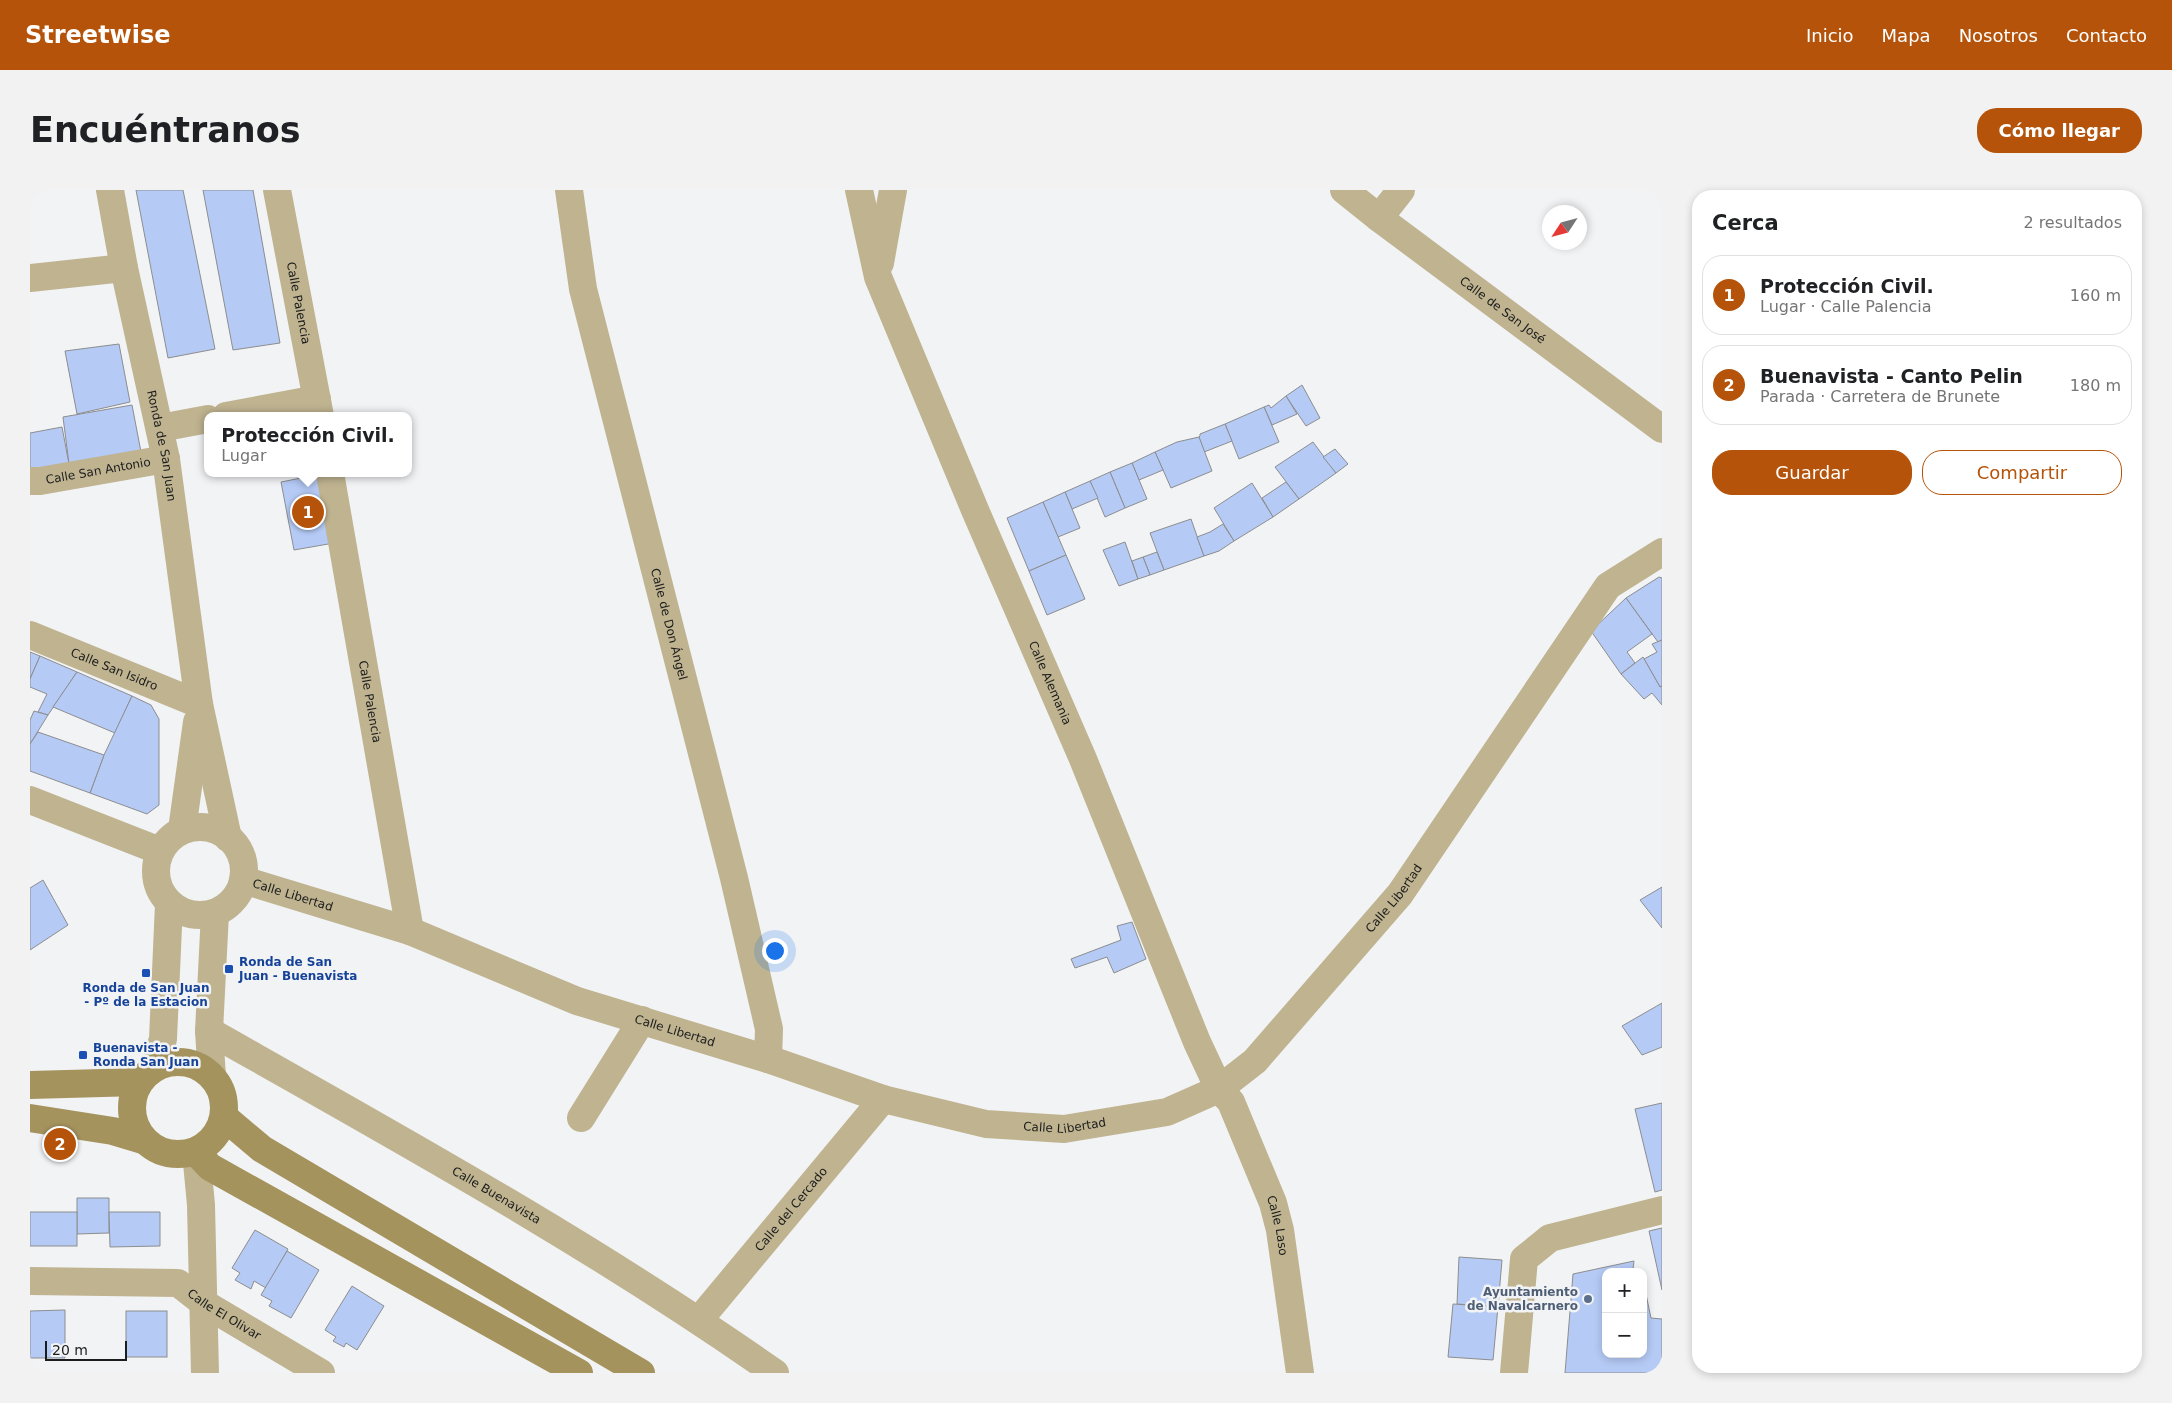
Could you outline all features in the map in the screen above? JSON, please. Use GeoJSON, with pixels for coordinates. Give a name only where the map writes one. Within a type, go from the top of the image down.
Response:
{"type":"FeatureCollection","features":[{"type":"Feature","properties":{"kind":"street","name":"Ronda de San Juan"},"geometry":{"type":"LineString","coordinates":[[110,190],[124,268],[166,459],[199,704],[228,838],[239,851],[244,866],[243,880]]}},
{"type":"Feature","properties":{"kind":"street","name":"Calle Palencia"},"geometry":{"type":"LineString","coordinates":[[277,190],[318,407]]}},
{"type":"Feature","properties":{"kind":"street","name":"Calle de Don Ángel"},"geometry":{"type":"LineString","coordinates":[[569,190],[583,289],[734,878],[769,1029],[768,1059]]}},
{"type":"Feature","properties":{"kind":"street","name":"Calle Alemania"},"geometry":{"type":"LineString","coordinates":[[860,190],[878,277],[975,510],[1083,759],[1197,1042],[1219,1089]]}},
{"type":"Feature","properties":{"kind":"street"},"geometry":{"type":"LineString","coordinates":[[878,277],[893,190]]}},
{"type":"Feature","properties":{"kind":"street","name":"Calle de San José"},"geometry":{"type":"LineString","coordinates":[[1344,190],[1662,429]]}},
{"type":"Feature","properties":{"kind":"street"},"geometry":{"type":"LineString","coordinates":[[1379,218],[1401,190]]}},
{"type":"Feature","properties":{"kind":"street"},"geometry":{"type":"LineString","coordinates":[[30,278],[124,268]]}},
{"type":"Feature","properties":{"kind":"street"},"geometry":{"type":"LineString","coordinates":[[267,412],[318,407]]}},
{"type":"Feature","properties":{"kind":"street"},"geometry":{"type":"LineString","coordinates":[[160,428],[204,420]]}},
{"type":"Feature","properties":{"kind":"street","name":"Calle San Antonio"},"geometry":{"type":"LineString","coordinates":[[30,481],[40,481],[166,459]]}},
{"type":"Feature","properties":{"kind":"street","name":"Calle Palencia"},"geometry":{"type":"LineString","coordinates":[[331,477],[410,931]]}},
{"type":"Feature","properties":{"kind":"street","name":"Calle Libertad"},"geometry":{"type":"LineString","coordinates":[[243,880],[410,931],[577,1001],[768,1059],[883,1100],[986,1124],[1064,1129],[1167,1112],[1219,1089],[1255,1061],[1400,894],[1608,586],[1662,552]]}},
{"type":"Feature","properties":{"kind":"street","name":"Calle San Isidro"},"geometry":{"type":"LineString","coordinates":[[30,634],[199,704]]}},
{"type":"Feature","properties":{"kind":"street","name":"Ronda de San Juan"},"geometry":{"type":"LineString","coordinates":[[182,830],[199,704]]}},
{"type":"Feature","properties":{"kind":"street"},"geometry":{"type":"LineString","coordinates":[[30,800],[160,851]]}},
{"type":"Feature","properties":{"kind":"street"},"geometry":{"type":"LineString","coordinates":[[228,838],[215,830],[200,827],[182,830],[169,838],[160,851],[155,866],[158,887],[169,904],[185,914],[199,916],[215,914],[230,904],[240,891],[243,880]]}},
{"type":"Feature","properties":{"kind":"street"},"geometry":{"type":"LineString","coordinates":[[30,1085],[146,1075],[169,1062],[185,1062],[200,1067],[212,1077],[220,1089],[224,1102],[224,1117],[215,1137],[196,1152],[182,1155],[168,1154],[154,1149],[144,1140],[131,1113],[132,1097],[146,1075],[162,1039],[169,904]]}},
{"type":"Feature","properties":{"kind":"street"},"geometry":{"type":"LineString","coordinates":[[212,1077],[209,1031],[215,914]]}},
{"type":"Feature","properties":{"kind":"street"},"geometry":{"type":"LineString","coordinates":[[581,1118],[642,1020]]}},
{"type":"Feature","properties":{"kind":"street","name":"Calle Buenavista"},"geometry":{"type":"LineString","coordinates":[[209,1031],[471,1178],[699,1320],[775,1373]]}},
{"type":"Feature","properties":{"kind":"street","name":"Calle Laso"},"geometry":{"type":"LineString","coordinates":[[1219,1089],[1231,1102],[1273,1204],[1280,1230],[1300,1373]]}},
{"type":"Feature","properties":{"kind":"street","name":"Calle del Cercado"},"geometry":{"type":"LineString","coordinates":[[699,1320],[883,1100]]}},
{"type":"Feature","properties":{"kind":"street"},"geometry":{"type":"LineString","coordinates":[[224,1117],[262,1149],[641,1373]]}},
{"type":"Feature","properties":{"kind":"street"},"geometry":{"type":"LineString","coordinates":[[30,1118],[113,1132],[144,1140]]}},
{"type":"Feature","properties":{"kind":"street"},"geometry":{"type":"LineString","coordinates":[[196,1152],[201,1205],[205,1304],[205,1373]]}},
{"type":"Feature","properties":{"kind":"street"},"geometry":{"type":"LineString","coordinates":[[196,1152],[210,1167],[578,1373]]}},
{"type":"Feature","properties":{"kind":"street"},"geometry":{"type":"LineString","coordinates":[[1514,1373],[1524,1259],[1550,1238],[1662,1210]]}},
{"type":"Feature","properties":{"kind":"street","name":"Calle El Olivar"},"geometry":{"type":"LineString","coordinates":[[30,1281],[178,1283],[205,1304],[321,1373]]}},
{"type":"Feature","properties":{"kind":"building"},"geometry":{"type":"Polygon","coordinates":[[[136,190],[183,190],[215,349],[168,358],[136,190]]]}},
{"type":"Feature","properties":{"kind":"building"},"geometry":{"type":"Polygon","coordinates":[[[203,190],[253,190],[280,343],[233,350],[203,190]]]}},
{"type":"Feature","properties":{"kind":"building"},"geometry":{"type":"Polygon","coordinates":[[[119,344],[130,402],[77,414],[65,351],[119,344]]]}},
{"type":"Feature","properties":{"kind":"building"},"geometry":{"type":"Polygon","coordinates":[[[1302,385],[1320,418],[1306,426],[1286,396],[1302,385]]]}},
{"type":"Feature","properties":{"kind":"building"},"geometry":{"type":"Polygon","coordinates":[[[1286,396],[1297,414],[1272,425],[1264,407],[1269,405],[1271,408],[1286,396]]]}},
{"type":"Feature","properties":{"kind":"building"},"geometry":{"type":"Polygon","coordinates":[[[132,405],[141,452],[69,464],[63,417],[132,405]]]}},
{"type":"Feature","properties":{"kind":"building"},"geometry":{"type":"Polygon","coordinates":[[[1264,407],[1279,442],[1239,459],[1225,424],[1264,407]]]}},
{"type":"Feature","properties":{"kind":"building"},"geometry":{"type":"Polygon","coordinates":[[[1225,424],[1232,441],[1204,452],[1199,437],[1200,434],[1225,424]]]}},
{"type":"Feature","properties":{"kind":"building"},"geometry":{"type":"Polygon","coordinates":[[[62,427],[69,464],[30,470],[30,433],[62,427]]]}},
{"type":"Feature","properties":{"kind":"building"},"geometry":{"type":"Polygon","coordinates":[[[1199,437],[1212,471],[1171,488],[1155,452],[1177,442],[1199,437]]]}},
{"type":"Feature","properties":{"kind":"building"},"geometry":{"type":"Polygon","coordinates":[[[1313,442],[1336,473],[1299,499],[1275,467],[1313,442]]]}},
{"type":"Feature","properties":{"kind":"building"},"geometry":{"type":"Polygon","coordinates":[[[1335,449],[1348,464],[1336,473],[1323,457],[1335,449]]]}},
{"type":"Feature","properties":{"kind":"building"},"geometry":{"type":"Polygon","coordinates":[[[1155,452],[1163,470],[1139,480],[1132,463],[1155,452]]]}},
{"type":"Feature","properties":{"kind":"building"},"geometry":{"type":"Polygon","coordinates":[[[1132,463],[1147,499],[1125,508],[1110,472],[1132,463]]]}},
{"type":"Feature","properties":{"kind":"building"},"geometry":{"type":"Polygon","coordinates":[[[1110,472],[1125,508],[1105,517],[1090,481],[1110,472]]]}},
{"type":"Feature","properties":{"kind":"building"},"geometry":{"type":"Polygon","coordinates":[[[306,477],[322,477],[334,543],[294,550],[281,482],[306,477]]]}},
{"type":"Feature","properties":{"kind":"building"},"geometry":{"type":"Polygon","coordinates":[[[1090,481],[1098,498],[1072,509],[1065,492],[1090,481]]]}},
{"type":"Feature","properties":{"kind":"building"},"geometry":{"type":"Polygon","coordinates":[[[1286,482],[1299,499],[1273,517],[1262,498],[1286,482]]]}},
{"type":"Feature","properties":{"kind":"building"},"geometry":{"type":"Polygon","coordinates":[[[1252,483],[1273,517],[1234,541],[1214,508],[1252,483]]]}},
{"type":"Feature","properties":{"kind":"building"},"geometry":{"type":"Polygon","coordinates":[[[1065,492],[1080,528],[1058,537],[1043,502],[1065,492]]]}},
{"type":"Feature","properties":{"kind":"building"},"geometry":{"type":"Polygon","coordinates":[[[1043,502],[1066,555],[1029,571],[1007,518],[1043,502]]]}},
{"type":"Feature","properties":{"kind":"building"},"geometry":{"type":"Polygon","coordinates":[[[1191,519],[1204,556],[1164,570],[1150,533],[1191,519]]]}},
{"type":"Feature","properties":{"kind":"building"},"geometry":{"type":"Polygon","coordinates":[[[1223,524],[1234,541],[1219,551],[1204,556],[1197,537],[1223,524]]]}},
{"type":"Feature","properties":{"kind":"building"},"geometry":{"type":"Polygon","coordinates":[[[1125,542],[1138,579],[1119,586],[1103,550],[1125,542]]]}},
{"type":"Feature","properties":{"kind":"building"},"geometry":{"type":"Polygon","coordinates":[[[1157,552],[1164,570],[1150,575],[1143,557],[1157,552]]]}},
{"type":"Feature","properties":{"kind":"building"},"geometry":{"type":"Polygon","coordinates":[[[1066,555],[1085,599],[1047,615],[1029,571],[1066,555]]]}},
{"type":"Feature","properties":{"kind":"building"},"geometry":{"type":"Polygon","coordinates":[[[1143,557],[1150,575],[1138,579],[1132,561],[1143,557]]]}},
{"type":"Feature","properties":{"kind":"building"},"geometry":{"type":"Polygon","coordinates":[[[1659,577],[1662,578],[1662,640],[1658,642],[1626,598],[1659,577]]]}},
{"type":"Feature","properties":{"kind":"building"},"geometry":{"type":"Polygon","coordinates":[[[1626,598],[1652,634],[1627,652],[1635,663],[1621,674],[1591,631],[1626,598]]]}},
{"type":"Feature","properties":{"kind":"building"},"geometry":{"type":"Polygon","coordinates":[[[1662,640],[1662,686],[1660,687],[1644,659],[1657,652],[1652,644],[1662,640]]]}},
{"type":"Feature","properties":{"kind":"building"},"geometry":{"type":"Polygon","coordinates":[[[30,652],[40,656],[30,679],[30,652]]]}},
{"type":"Feature","properties":{"kind":"building"},"geometry":{"type":"Polygon","coordinates":[[[40,656],[77,672],[48,715],[38,712],[47,694],[30,687],[30,679],[40,656]]]}},
{"type":"Feature","properties":{"kind":"building"},"geometry":{"type":"Polygon","coordinates":[[[1643,657],[1660,687],[1662,686],[1662,705],[1652,693],[1644,699],[1621,674],[1643,657]]]}},
{"type":"Feature","properties":{"kind":"building"},"geometry":{"type":"Polygon","coordinates":[[[77,672],[132,696],[115,733],[53,707],[77,672]]]}},
{"type":"Feature","properties":{"kind":"building"},"geometry":{"type":"Polygon","coordinates":[[[132,696],[151,705],[159,719],[159,805],[147,814],[90,793],[104,755],[132,696]]]}},
{"type":"Feature","properties":{"kind":"building"},"geometry":{"type":"Polygon","coordinates":[[[34,711],[48,715],[30,744],[30,720],[34,711]]]}},
{"type":"Feature","properties":{"kind":"building"},"geometry":{"type":"Polygon","coordinates":[[[38,732],[104,755],[90,793],[30,771],[30,744],[38,732]]]}},
{"type":"Feature","properties":{"kind":"building"},"geometry":{"type":"Polygon","coordinates":[[[43,880],[68,925],[30,950],[30,888],[43,880]]]}},
{"type":"Feature","properties":{"kind":"building"},"geometry":{"type":"Polygon","coordinates":[[[1662,887],[1662,928],[1640,900],[1662,887]]]}},
{"type":"Feature","properties":{"kind":"building"},"geometry":{"type":"Polygon","coordinates":[[[1132,922],[1146,959],[1114,973],[1107,957],[1075,968],[1071,959],[1121,940],[1117,926],[1132,922]]]}},
{"type":"Feature","properties":{"kind":"building"},"geometry":{"type":"Polygon","coordinates":[[[1662,1003],[1662,1047],[1642,1055],[1622,1026],[1662,1003]]]}},
{"type":"Feature","properties":{"kind":"building"},"geometry":{"type":"Polygon","coordinates":[[[1662,1103],[1662,1190],[1655,1192],[1635,1109],[1662,1103]]]}},
{"type":"Feature","properties":{"kind":"building"},"geometry":{"type":"Polygon","coordinates":[[[77,1198],[109,1198],[109,1233],[77,1234],[77,1198]]]}},
{"type":"Feature","properties":{"kind":"building"},"geometry":{"type":"Polygon","coordinates":[[[30,1212],[77,1212],[77,1246],[30,1246],[30,1212]]]}},
{"type":"Feature","properties":{"kind":"building"},"geometry":{"type":"Polygon","coordinates":[[[109,1212],[160,1212],[160,1246],[110,1247],[109,1212]]]}},
{"type":"Feature","properties":{"kind":"building"},"geometry":{"type":"Polygon","coordinates":[[[1662,1228],[1662,1290],[1649,1231],[1662,1228]]]}},
{"type":"Feature","properties":{"kind":"building"},"geometry":{"type":"Polygon","coordinates":[[[255,1230],[288,1249],[266,1288],[254,1281],[251,1289],[235,1280],[240,1273],[232,1268],[255,1230]]]}},
{"type":"Feature","properties":{"kind":"building"},"geometry":{"type":"Polygon","coordinates":[[[287,1251],[319,1270],[291,1318],[269,1306],[272,1301],[261,1295],[287,1251]]]}},
{"type":"Feature","properties":{"kind":"building"},"geometry":{"type":"Polygon","coordinates":[[[1459,1257],[1502,1260],[1498,1307],[1457,1304],[1459,1257]]]}},
{"type":"Feature","properties":{"kind":"building","name":"Ayuntamiento de Navalcarnero"},"geometry":{"type":"Polygon","coordinates":[[[1634,1261],[1633,1268],[1602,1268],[1602,1358],[1647,1358],[1647,1299],[1651,1318],[1662,1319],[1662,1373],[1565,1373],[1573,1274],[1634,1261]]]}},
{"type":"Feature","properties":{"kind":"building"},"geometry":{"type":"Polygon","coordinates":[[[352,1286],[384,1306],[357,1350],[346,1343],[344,1347],[333,1341],[336,1337],[325,1330],[352,1286]]]}},
{"type":"Feature","properties":{"kind":"building"},"geometry":{"type":"Polygon","coordinates":[[[1453,1304],[1498,1307],[1493,1360],[1448,1357],[1453,1304]]]}},
{"type":"Feature","properties":{"kind":"building"},"geometry":{"type":"Polygon","coordinates":[[[65,1310],[65,1358],[30,1358],[30,1311],[65,1310]]]}},
{"type":"Feature","properties":{"kind":"building"},"geometry":{"type":"Polygon","coordinates":[[[126,1311],[167,1311],[167,1357],[126,1357],[126,1311]]]}},
{"type":"Feature","properties":{"kind":"place","name":"Protección Civil."},"geometry":{"type":"Point","coordinates":[308,512]}},
{"type":"Feature","properties":{"kind":"place","name":"Ronda de San Juan - Buenavista"},"geometry":{"type":"Point","coordinates":[229,969]}},
{"type":"Feature","properties":{"kind":"place","name":"Ronda de San Juan - Pº de la Estacion"},"geometry":{"type":"Point","coordinates":[146,973]}},
{"type":"Feature","properties":{"kind":"place","name":"Buenavista - Ronda San Juan"},"geometry":{"type":"Point","coordinates":[83,1055]}},
{"type":"Feature","properties":{"kind":"place","name":"Buenavista - Canto Pelin"},"geometry":{"type":"Point","coordinates":[60,1144]}},
{"type":"Feature","properties":{"kind":"place","name":"Ayuntamiento de Navalcarnero"},"geometry":{"type":"Point","coordinates":[1588,1299]}}]}
